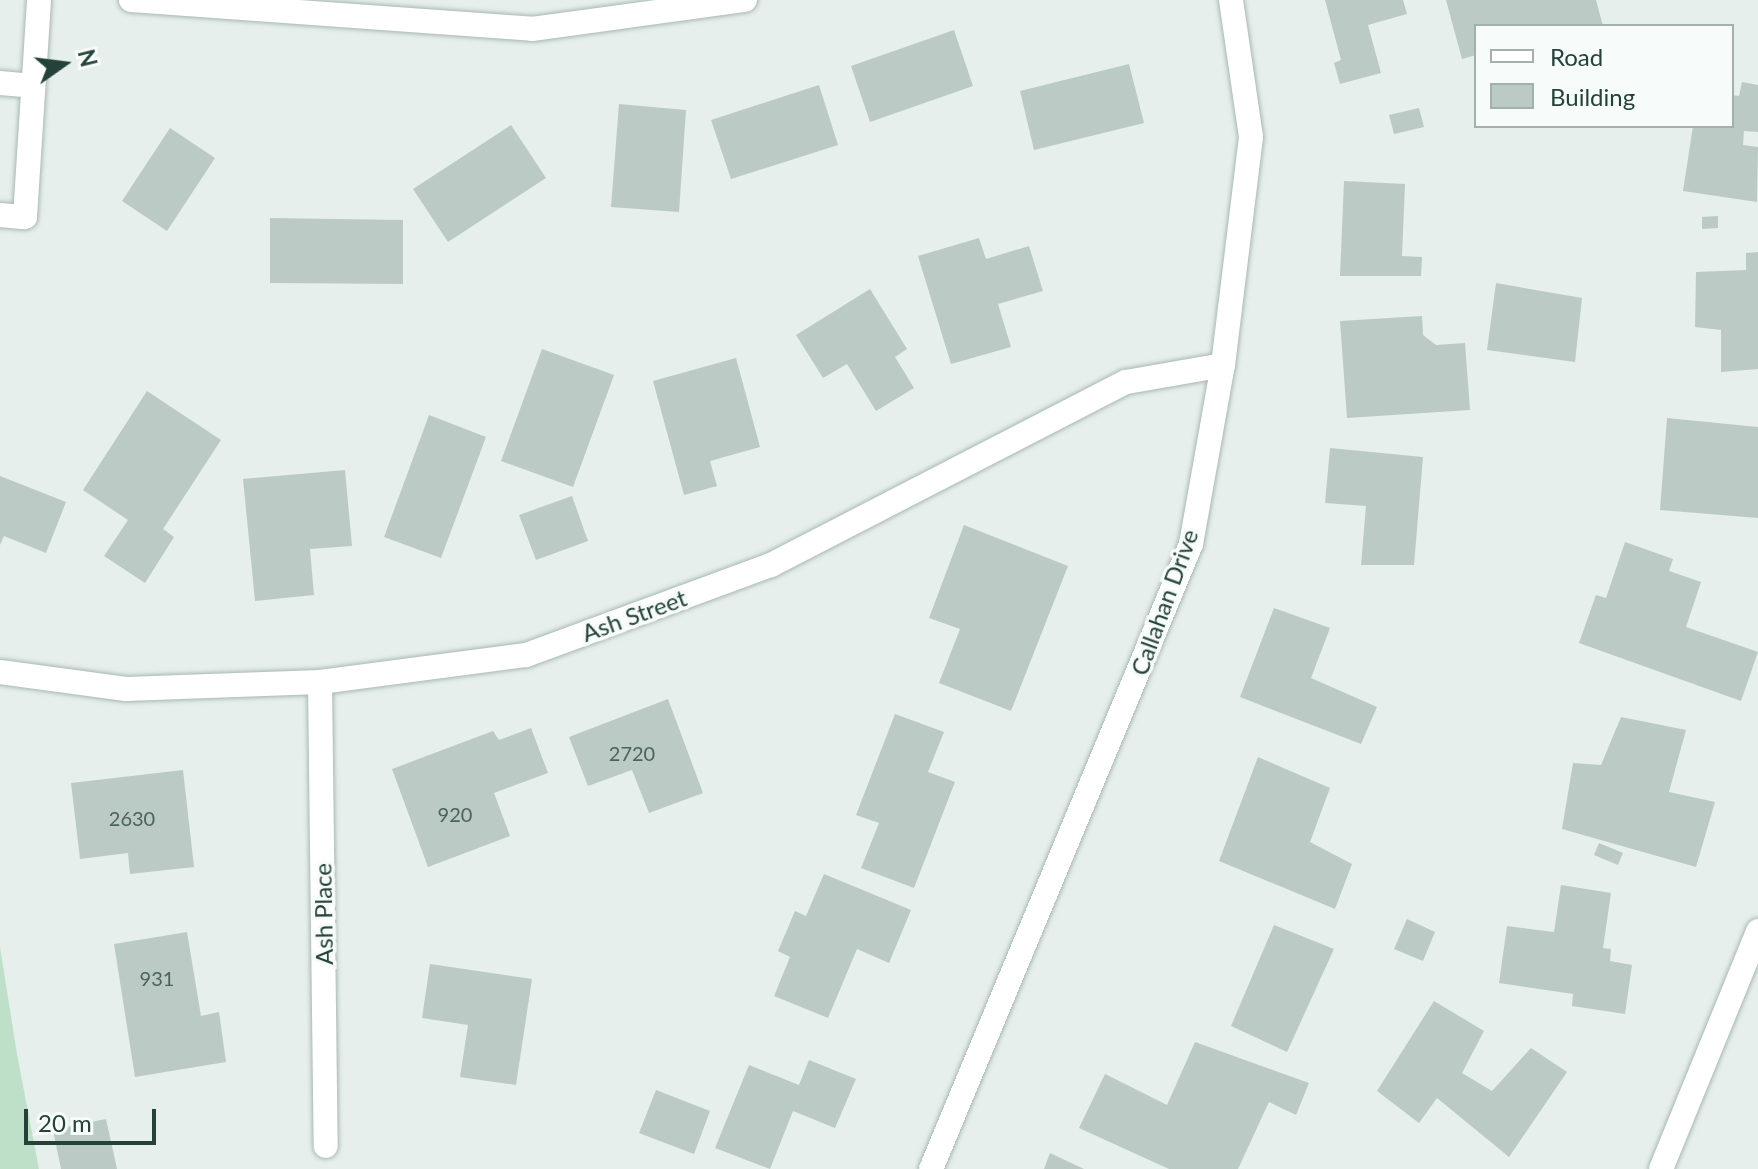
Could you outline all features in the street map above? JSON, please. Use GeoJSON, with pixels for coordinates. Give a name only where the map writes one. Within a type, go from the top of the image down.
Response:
{"type":"FeatureCollection","features":[{"type":"Feature","properties":{"kind":"street"},"geometry":{"type":"LineString","coordinates":[[0,215],[25,217],[39,0]]}},
{"type":"Feature","properties":{"kind":"street"},"geometry":{"type":"LineString","coordinates":[[131,0],[382,9],[532,29],[745,0]]}},
{"type":"Feature","properties":{"kind":"street","name":"Callahan Drive"},"geometry":{"type":"LineString","coordinates":[[931,1169],[1191,544],[1223,365],[1251,137],[1231,0]]}},
{"type":"Feature","properties":{"kind":"street"},"geometry":{"type":"LineString","coordinates":[[0,83],[33,86]]}},
{"type":"Feature","properties":{"kind":"street","name":"Ash Street"},"geometry":{"type":"LineString","coordinates":[[0,672],[126,689],[320,682],[526,655],[771,565],[1126,382],[1223,365]]}},
{"type":"Feature","properties":{"kind":"street","name":"Ash Place"},"geometry":{"type":"LineString","coordinates":[[320,682],[326,1146]]}},
{"type":"Feature","properties":{"kind":"street"},"geometry":{"type":"LineString","coordinates":[[1661,1169],[1758,931]]}},
{"type":"Feature","properties":{"kind":"green space"},"geometry":{"type":"Polygon","coordinates":[[[0,947],[17,1054],[39,1169],[0,1169],[0,947]]]}},
{"type":"Feature","properties":{"kind":"building"},"geometry":{"type":"Polygon","coordinates":[[[1325,0],[1403,0],[1407,14],[1368,25],[1381,73],[1340,84],[1334,63],[1341,60],[1325,0]]]}},
{"type":"Feature","properties":{"kind":"building"},"geometry":{"type":"Polygon","coordinates":[[[1446,0],[1596,0],[1602,24],[1474,24],[1474,56],[1462,59],[1446,0]]]}},
{"type":"Feature","properties":{"kind":"building"},"geometry":{"type":"Polygon","coordinates":[[[954,30],[973,86],[870,122],[851,66],[954,30]]]}},
{"type":"Feature","properties":{"kind":"building"},"geometry":{"type":"Polygon","coordinates":[[[1129,64],[1144,123],[1034,150],[1020,91],[1129,64]]]}},
{"type":"Feature","properties":{"kind":"building"},"geometry":{"type":"Polygon","coordinates":[[[1742,82],[1758,85],[1758,132],[1744,131],[1743,145],[1758,147],[1757,202],[1683,191],[1693,128],[1734,128],[1734,95],[1739,96],[1742,82]]]}},
{"type":"Feature","properties":{"kind":"building"},"geometry":{"type":"Polygon","coordinates":[[[819,85],[838,145],[731,179],[711,120],[819,85]]]}},
{"type":"Feature","properties":{"kind":"building"},"geometry":{"type":"Polygon","coordinates":[[[619,104],[686,110],[679,212],[611,207],[619,104]]]}},
{"type":"Feature","properties":{"kind":"building"},"geometry":{"type":"Polygon","coordinates":[[[1419,108],[1424,127],[1394,134],[1389,115],[1419,108]]]}},
{"type":"Feature","properties":{"kind":"building"},"geometry":{"type":"Polygon","coordinates":[[[511,125],[546,178],[448,242],[413,189],[511,125]]]}},
{"type":"Feature","properties":{"kind":"building"},"geometry":{"type":"Polygon","coordinates":[[[170,128],[215,158],[167,231],[122,201],[170,128]]]}},
{"type":"Feature","properties":{"kind":"building"},"geometry":{"type":"Polygon","coordinates":[[[1344,181],[1405,184],[1402,256],[1422,257],[1421,276],[1340,276],[1344,181]]]}},
{"type":"Feature","properties":{"kind":"building"},"geometry":{"type":"Polygon","coordinates":[[[1718,216],[1718,228],[1702,229],[1702,217],[1718,216]]]}},
{"type":"Feature","properties":{"kind":"building"},"geometry":{"type":"Polygon","coordinates":[[[270,218],[403,220],[403,284],[270,283],[270,218]]]}},
{"type":"Feature","properties":{"kind":"building"},"geometry":{"type":"Polygon","coordinates":[[[979,238],[986,259],[1029,246],[1043,291],[998,304],[1011,347],[951,364],[918,256],[979,238]]]}},
{"type":"Feature","properties":{"kind":"building"},"geometry":{"type":"Polygon","coordinates":[[[1758,252],[1758,369],[1721,372],[1721,330],[1695,327],[1696,272],[1746,270],[1746,253],[1758,252]]]}},
{"type":"Feature","properties":{"kind":"building"},"geometry":{"type":"Polygon","coordinates":[[[1496,283],[1582,298],[1575,362],[1487,350],[1496,283]]]}},
{"type":"Feature","properties":{"kind":"building"},"geometry":{"type":"Polygon","coordinates":[[[870,289],[907,349],[895,357],[914,388],[876,411],[847,364],[823,378],[796,335],[870,289]]]}},
{"type":"Feature","properties":{"kind":"building"},"geometry":{"type":"Polygon","coordinates":[[[1422,316],[1423,335],[1436,345],[1465,343],[1470,410],[1347,418],[1340,321],[1422,316]]]}},
{"type":"Feature","properties":{"kind":"building"},"geometry":{"type":"Polygon","coordinates":[[[542,349],[614,375],[573,487],[501,461],[542,349]]]}},
{"type":"Feature","properties":{"kind":"building"},"geometry":{"type":"Polygon","coordinates":[[[736,358],[760,447],[710,461],[717,486],[684,495],[653,381],[736,358]]]}},
{"type":"Feature","properties":{"kind":"building"},"geometry":{"type":"Polygon","coordinates":[[[147,391],[221,440],[163,529],[174,537],[145,583],[104,556],[128,520],[83,490],[147,391]]]}},
{"type":"Feature","properties":{"kind":"building"},"geometry":{"type":"Polygon","coordinates":[[[429,415],[486,437],[441,558],[384,537],[429,415]]]}},
{"type":"Feature","properties":{"kind":"building"},"geometry":{"type":"Polygon","coordinates":[[[1667,418],[1758,427],[1758,518],[1660,510],[1667,418]]]}},
{"type":"Feature","properties":{"kind":"building"},"geometry":{"type":"Polygon","coordinates":[[[1330,448],[1423,457],[1414,565],[1361,565],[1366,506],[1325,503],[1330,448]]]}},
{"type":"Feature","properties":{"kind":"building"},"geometry":{"type":"Polygon","coordinates":[[[345,470],[352,546],[310,549],[314,595],[255,601],[243,479],[345,470]]]}},
{"type":"Feature","properties":{"kind":"building"},"geometry":{"type":"Polygon","coordinates":[[[0,476],[66,502],[46,553],[4,536],[0,545],[0,476]]]}},
{"type":"Feature","properties":{"kind":"building"},"geometry":{"type":"Polygon","coordinates":[[[572,496],[588,541],[536,560],[519,515],[572,496]]]}},
{"type":"Feature","properties":{"kind":"building"},"geometry":{"type":"Polygon","coordinates":[[[964,525],[1068,566],[1011,711],[939,683],[960,629],[929,618],[964,525]]]}},
{"type":"Feature","properties":{"kind":"building"},"geometry":{"type":"Polygon","coordinates":[[[1625,542],[1673,559],[1669,571],[1701,582],[1686,627],[1758,652],[1741,701],[1579,643],[1596,595],[1606,598],[1625,542]]]}},
{"type":"Feature","properties":{"kind":"building"},"geometry":{"type":"Polygon","coordinates":[[[1274,608],[1330,628],[1311,678],[1377,707],[1361,744],[1240,697],[1274,608]]]}},
{"type":"Feature","properties":{"kind":"building"},"geometry":{"type":"Polygon","coordinates":[[[668,699],[703,793],[649,813],[632,770],[588,786],[569,737],[668,699]]]}},
{"type":"Feature","properties":{"kind":"building"},"geometry":{"type":"Polygon","coordinates":[[[895,714],[944,732],[928,772],[955,782],[914,888],[861,868],[879,823],[856,815],[895,714]]]}},
{"type":"Feature","properties":{"kind":"building"},"geometry":{"type":"Polygon","coordinates":[[[1621,717],[1686,730],[1669,792],[1715,802],[1696,867],[1562,829],[1573,763],[1601,765],[1621,717]]]}},
{"type":"Feature","properties":{"kind":"building"},"geometry":{"type":"Polygon","coordinates":[[[531,728],[548,773],[494,793],[510,836],[428,867],[392,769],[493,731],[499,740],[531,728]]]}},
{"type":"Feature","properties":{"kind":"building"},"geometry":{"type":"Polygon","coordinates":[[[1258,757],[1330,788],[1310,842],[1352,864],[1335,909],[1219,861],[1258,757]]]}},
{"type":"Feature","properties":{"kind":"building"},"geometry":{"type":"Polygon","coordinates":[[[183,770],[194,867],[130,874],[128,853],[80,859],[71,783],[183,770]]]}},
{"type":"Feature","properties":{"kind":"building"},"geometry":{"type":"Polygon","coordinates":[[[1599,843],[1623,853],[1618,865],[1594,855],[1599,843]]]}},
{"type":"Feature","properties":{"kind":"building"},"geometry":{"type":"Polygon","coordinates":[[[824,874],[911,910],[889,963],[857,949],[828,1018],[774,996],[790,957],[778,951],[795,911],[806,916],[824,874]]]}},
{"type":"Feature","properties":{"kind":"building"},"geometry":{"type":"Polygon","coordinates":[[[1561,885],[1611,893],[1603,948],[1611,949],[1610,961],[1632,965],[1625,1014],[1572,1006],[1573,994],[1499,983],[1507,926],[1554,932],[1561,885]]]}},
{"type":"Feature","properties":{"kind":"building"},"geometry":{"type":"Polygon","coordinates":[[[1407,919],[1435,932],[1423,961],[1394,949],[1407,919]]]}},
{"type":"Feature","properties":{"kind":"building"},"geometry":{"type":"Polygon","coordinates":[[[1274,925],[1334,949],[1287,1052],[1231,1026],[1274,925]]]}},
{"type":"Feature","properties":{"kind":"building"},"geometry":{"type":"Polygon","coordinates":[[[187,932],[201,1016],[219,1012],[226,1062],[135,1077],[114,944],[187,932]]]}},
{"type":"Feature","properties":{"kind":"building"},"geometry":{"type":"Polygon","coordinates":[[[430,964],[532,979],[516,1085],[460,1077],[468,1025],[422,1018],[430,964]]]}},
{"type":"Feature","properties":{"kind":"building"},"geometry":{"type":"Polygon","coordinates":[[[1434,1001],[1484,1031],[1462,1073],[1492,1091],[1531,1048],[1567,1072],[1509,1157],[1437,1098],[1419,1123],[1377,1091],[1434,1001]]]}},
{"type":"Feature","properties":{"kind":"building"},"geometry":{"type":"Polygon","coordinates":[[[1195,1042],[1309,1083],[1296,1115],[1269,1102],[1238,1169],[1169,1169],[1079,1128],[1105,1074],[1167,1105],[1195,1042]]]}},
{"type":"Feature","properties":{"kind":"building"},"geometry":{"type":"Polygon","coordinates":[[[809,1060],[856,1079],[835,1128],[793,1111],[770,1169],[715,1148],[749,1065],[799,1085],[809,1060]]]}},
{"type":"Feature","properties":{"kind":"building"},"geometry":{"type":"Polygon","coordinates":[[[656,1090],[710,1111],[694,1154],[639,1133],[656,1090]]]}},
{"type":"Feature","properties":{"kind":"building"},"geometry":{"type":"Polygon","coordinates":[[[106,1119],[117,1169],[61,1169],[53,1130],[106,1119]]]}},
{"type":"Feature","properties":{"kind":"building"},"geometry":{"type":"Polygon","coordinates":[[[1050,1153],[1084,1169],[1044,1169],[1050,1153]]]}}]}
